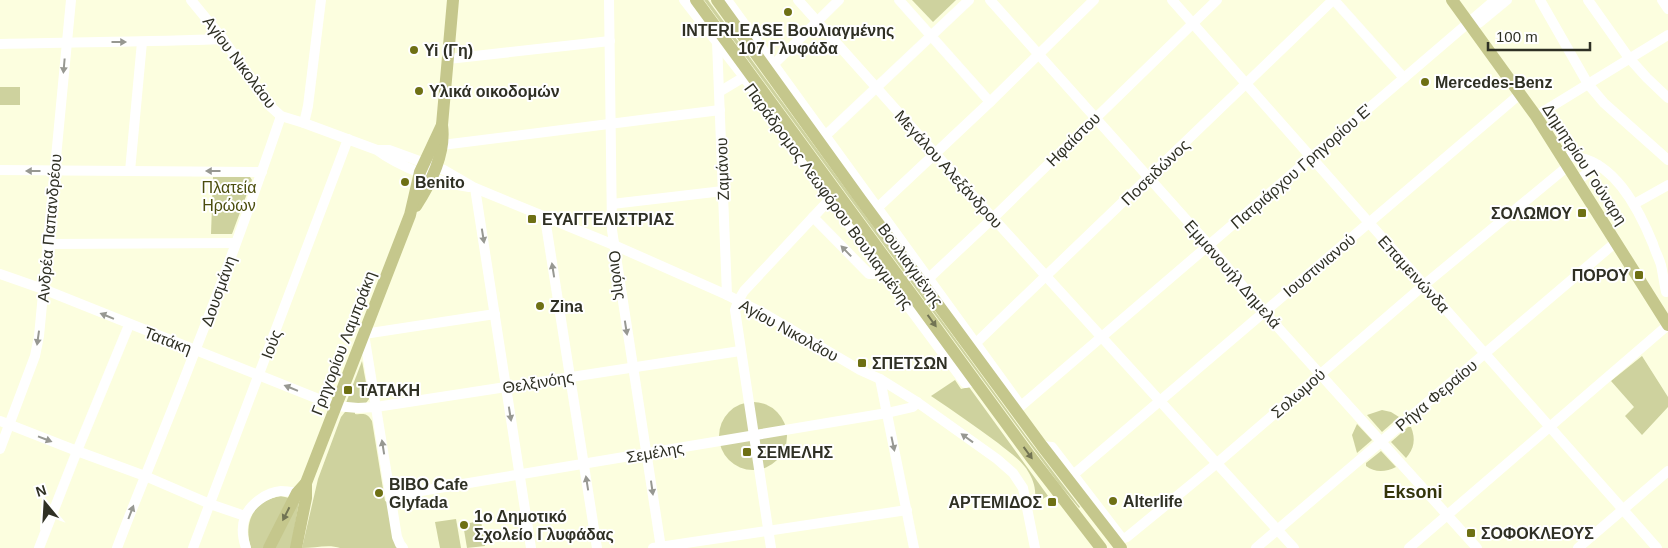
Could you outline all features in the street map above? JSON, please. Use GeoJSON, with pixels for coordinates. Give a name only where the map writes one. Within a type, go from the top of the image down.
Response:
{"type":"FeatureCollection","features":[{"type":"Feature","properties":{"kind":"main road","name":"Γρηγορίου Λαμπράκη"},"geometry":{"type":"LineString","coordinates":[[428,169],[442,145],[442,125],[453,0]]}},
{"type":"Feature","properties":{"kind":"main road","name":"Βουλιαγμένης"},"geometry":{"type":"LineString","coordinates":[[696,0],[851,219],[977,382],[1030,456],[1101,548]]}},
{"type":"Feature","properties":{"kind":"main road","name":"Βουλιαγμένης"},"geometry":{"type":"LineString","coordinates":[[717,0],[874,210],[965,335],[1042,446],[1118,544]]}},
{"type":"Feature","properties":{"kind":"main road","name":"Δημητρίου Γούναρη"},"geometry":{"type":"LineString","coordinates":[[1452,0],[1536,116],[1668,325]]}},
{"type":"Feature","properties":{"kind":"main road","name":"Γρηγορίου Λαμπράκη"},"geometry":{"type":"LineString","coordinates":[[269,548],[297,493],[306,483],[410,215],[418,202],[442,125]]}},
{"type":"Feature","properties":{"kind":"main road","name":"Γρηγορίου Λαμπράκη"},"geometry":{"type":"LineString","coordinates":[[296,548],[306,498],[306,483]]}},
{"type":"Feature","properties":{"kind":"main road"},"geometry":{"type":"LineString","coordinates":[[1108,521],[1118,544]]}},
{"type":"Feature","properties":{"kind":"street","name":"Ανδρέα Παπανδρέου"},"geometry":{"type":"LineString","coordinates":[[0,449],[5,423],[35,356],[39,336],[71,0]]}},
{"type":"Feature","properties":{"kind":"street"},"geometry":{"type":"LineString","coordinates":[[304,123],[308,106],[321,0]]}},
{"type":"Feature","properties":{"kind":"street","name":"Οινόης"},"geometry":{"type":"LineString","coordinates":[[609,0],[614,245],[647,454],[658,548]]}},
{"type":"Feature","properties":{"kind":"street","name":"Παράδρομος Λεωφόρου Βουλιαγμένης"},"geometry":{"type":"LineString","coordinates":[[684,0],[744,77],[831,198],[851,219],[879,267],[965,384],[977,382]]}},
{"type":"Feature","properties":{"kind":"street"},"geometry":{"type":"LineString","coordinates":[[727,0],[826,135],[874,210],[990,102],[1094,0]]}},
{"type":"Feature","properties":{"kind":"street","name":"Μεγάλου Αλεξάνδρου"},"geometry":{"type":"LineString","coordinates":[[798,0],[934,153],[1294,548]]}},
{"type":"Feature","properties":{"kind":"street"},"geometry":{"type":"LineString","coordinates":[[774,64],[838,0]]}},
{"type":"Feature","properties":{"kind":"street"},"geometry":{"type":"LineString","coordinates":[[899,0],[990,102]]}},
{"type":"Feature","properties":{"kind":"street"},"geometry":{"type":"LineString","coordinates":[[826,135],[969,0]]}},
{"type":"Feature","properties":{"kind":"street","name":"Εμμανουήλ Δημελά"},"geometry":{"type":"LineString","coordinates":[[990,0],[1209,245],[1264,312],[1319,374],[1382,441],[1477,548]]}},
{"type":"Feature","properties":{"kind":"street","name":"Επαμεινώνδα"},"geometry":{"type":"LineString","coordinates":[[1172,0],[1657,548]]}},
{"type":"Feature","properties":{"kind":"street","name":"Ηφαίστου"},"geometry":{"type":"LineString","coordinates":[[928,278],[993,218],[1217,0]]}},
{"type":"Feature","properties":{"kind":"street"},"geometry":{"type":"LineString","coordinates":[[1334,0],[1404,78]]}},
{"type":"Feature","properties":{"kind":"street","name":"Ποσειδώνος"},"geometry":{"type":"LineString","coordinates":[[976,343],[1334,0]]}},
{"type":"Feature","properties":{"kind":"street"},"geometry":{"type":"LineString","coordinates":[[1470,26],[1495,0]]}},
{"type":"Feature","properties":{"kind":"street"},"geometry":{"type":"LineString","coordinates":[[1470,26],[1507,0]]}},
{"type":"Feature","properties":{"kind":"street"},"geometry":{"type":"LineString","coordinates":[[1540,0],[1588,84],[1604,103],[1668,160]]}},
{"type":"Feature","properties":{"kind":"street"},"geometry":{"type":"LineString","coordinates":[[1588,0],[1629,58],[1668,98]]}},
{"type":"Feature","properties":{"kind":"street"},"geometry":{"type":"LineString","coordinates":[[1662,0],[1668,9]]}},
{"type":"Feature","properties":{"kind":"street","name":"Αγίου Νικολάου"},"geometry":{"type":"LineString","coordinates":[[196,2],[272,107],[281,116],[377,150],[389,150],[462,186],[475,188],[614,245],[727,295],[765,314],[917,402],[997,459],[1013,473],[1022,488],[1035,548]]}},
{"type":"Feature","properties":{"kind":"street","name":"Πατριάρχου Γρηγορίου E'"},"geometry":{"type":"LineString","coordinates":[[976,343],[1021,406],[1404,78],[1470,26]]}},
{"type":"Feature","properties":{"kind":"street"},"geometry":{"type":"LineString","coordinates":[[1536,116],[1668,35]]}},
{"type":"Feature","properties":{"kind":"street"},"geometry":{"type":"LineString","coordinates":[[0,44],[223,39]]}},
{"type":"Feature","properties":{"kind":"street"},"geometry":{"type":"LineString","coordinates":[[448,59],[610,41]]}},
{"type":"Feature","properties":{"kind":"street"},"geometry":{"type":"LineString","coordinates":[[130,171],[142,42]]}},
{"type":"Feature","properties":{"kind":"street","name":"Ζαμάνου"},"geometry":{"type":"LineString","coordinates":[[717,42],[727,295]]}},
{"type":"Feature","properties":{"kind":"street"},"geometry":{"type":"LineString","coordinates":[[719,92],[744,77]]}},
{"type":"Feature","properties":{"kind":"street","name":"Ιουστινιανού"},"geometry":{"type":"LineString","coordinates":[[1073,475],[1520,94]]}},
{"type":"Feature","properties":{"kind":"street"},"geometry":{"type":"LineString","coordinates":[[442,145],[612,122],[720,110]]}},
{"type":"Feature","properties":{"kind":"street","name":"Δουσμάνη"},"geometry":{"type":"LineString","coordinates":[[118,548],[196,351],[281,116]]}},
{"type":"Feature","properties":{"kind":"street","name":"Ιούς"},"geometry":{"type":"LineString","coordinates":[[193,548],[348,139]]}},
{"type":"Feature","properties":{"kind":"street"},"geometry":{"type":"LineString","coordinates":[[1565,162],[1569,156],[1598,165],[1609,174],[1634,204],[1644,221],[1661,264],[1667,291],[1652,300]]}},
{"type":"Feature","properties":{"kind":"street","name":"Σολωμού"},"geometry":{"type":"LineString","coordinates":[[1042,446],[1052,447],[1121,537],[1127,537],[1216,464],[1565,162]]}},
{"type":"Feature","properties":{"kind":"street"},"geometry":{"type":"LineString","coordinates":[[1577,181],[1598,165]]}},
{"type":"Feature","properties":{"kind":"street"},"geometry":{"type":"LineString","coordinates":[[0,170],[262,172]]}},
{"type":"Feature","properties":{"kind":"street"},"geometry":{"type":"LineString","coordinates":[[1634,204],[1668,185]]}},
{"type":"Feature","properties":{"kind":"street"},"geometry":{"type":"LineString","coordinates":[[475,188],[531,548]]}},
{"type":"Feature","properties":{"kind":"street"},"geometry":{"type":"LineString","coordinates":[[612,204],[723,191]]}},
{"type":"Feature","properties":{"kind":"street"},"geometry":{"type":"LineString","coordinates":[[771,548],[735,310],[744,291],[831,198]]}},
{"type":"Feature","properties":{"kind":"street"},"geometry":{"type":"LineString","coordinates":[[812,217],[869,274],[874,274],[879,267]]}},
{"type":"Feature","properties":{"kind":"street"},"geometry":{"type":"LineString","coordinates":[[545,218],[597,548]]}},
{"type":"Feature","properties":{"kind":"street","name":"Ρήγα Φεραίου"},"geometry":{"type":"LineString","coordinates":[[1256,548],[1616,242]]}},
{"type":"Feature","properties":{"kind":"street"},"geometry":{"type":"LineString","coordinates":[[47,244],[235,243]]}},
{"type":"Feature","properties":{"kind":"street"},"geometry":{"type":"LineString","coordinates":[[906,254],[928,278],[965,335],[976,343]]}},
{"type":"Feature","properties":{"kind":"street","name":"Τατάκη"},"geometry":{"type":"LineString","coordinates":[[0,274],[336,406]]}},
{"type":"Feature","properties":{"kind":"street"},"geometry":{"type":"LineString","coordinates":[[403,548],[398,537],[364,334],[495,314]]}},
{"type":"Feature","properties":{"kind":"street"},"geometry":{"type":"LineString","coordinates":[[39,548],[129,324]]}},
{"type":"Feature","properties":{"kind":"street"},"geometry":{"type":"LineString","coordinates":[[1409,548],[1668,325]]}},
{"type":"Feature","properties":{"kind":"street","name":"Θελξινόης"},"geometry":{"type":"LineString","coordinates":[[336,406],[376,407],[740,352]]}},
{"type":"Feature","properties":{"kind":"street"},"geometry":{"type":"LineString","coordinates":[[880,379],[914,548]]}},
{"type":"Feature","properties":{"kind":"street","name":"Σεμέλης"},"geometry":{"type":"LineString","coordinates":[[391,496],[887,413],[913,407],[917,402]]}},
{"type":"Feature","properties":{"kind":"street"},"geometry":{"type":"LineString","coordinates":[[5,423],[245,516]]}},
{"type":"Feature","properties":{"kind":"street"},"geometry":{"type":"LineString","coordinates":[[1578,548],[1668,472]]}},
{"type":"Feature","properties":{"kind":"street"},"geometry":{"type":"LineString","coordinates":[[246,548],[243,527],[245,516],[254,504],[267,495],[281,491],[297,493]]}},
{"type":"Feature","properties":{"kind":"street"},"geometry":{"type":"LineString","coordinates":[[658,548],[714,544],[769,531],[907,510]]}},
{"type":"Feature","properties":{"kind":"green space"},"geometry":{"type":"Polygon","coordinates":[[[704,0],[708,0],[1079,508],[1059,484],[704,0]]]}},
{"type":"Feature","properties":{"kind":"green space"},"geometry":{"type":"Polygon","coordinates":[[[912,0],[956,0],[933,22],[912,0]]]}},
{"type":"Feature","properties":{"kind":"green space"},"geometry":{"type":"Polygon","coordinates":[[[0,87],[20,87],[20,105],[0,105],[0,87]]]}},
{"type":"Feature","properties":{"kind":"green space","name":"Πλατεία Ηρώων"},"geometry":{"type":"Polygon","coordinates":[[[213,177],[250,177],[252,180],[232,234],[211,234],[213,177]]]}},
{"type":"Feature","properties":{"kind":"green space"},"geometry":{"type":"Polygon","coordinates":[[[1642,356],[1668,397],[1668,407],[1642,435],[1625,416],[1634,407],[1611,381],[1642,356]]]}},
{"type":"Feature","properties":{"kind":"green space"},"geometry":{"type":"Polygon","coordinates":[[[362,361],[369,399],[366,403],[346,403],[362,361]]]}},
{"type":"Feature","properties":{"kind":"green space"},"geometry":{"type":"Polygon","coordinates":[[[955,380],[961,389],[969,387],[1048,496],[1035,503],[1033,480],[1019,461],[998,443],[931,396],[955,380]]]}},
{"type":"Feature","properties":{"kind":"green space"},"geometry":{"type":"Polygon","coordinates":[[[753,402],[766,405],[777,412],[784,423],[787,436],[784,449],[777,460],[766,467],[753,470],[740,467],[729,460],[722,449],[719,436],[722,423],[729,412],[740,405],[753,402]]]}},
{"type":"Feature","properties":{"kind":"green space"},"geometry":{"type":"Polygon","coordinates":[[[1382,410],[1391,412],[1399,417],[1382,432],[1367,415],[1382,410]]]}},
{"type":"Feature","properties":{"kind":"green space"},"geometry":{"type":"Polygon","coordinates":[[[345,412],[364,414],[372,421],[385,501],[387,502],[400,548],[340,548],[327,546],[302,548],[318,479],[341,417],[345,412]]]}},
{"type":"Feature","properties":{"kind":"green space"},"geometry":{"type":"Polygon","coordinates":[[[1357,424],[1372,440],[1357,453],[1352,435],[1357,424]]]}},
{"type":"Feature","properties":{"kind":"green space"},"geometry":{"type":"Polygon","coordinates":[[[1408,427],[1411,427],[1413,431],[1414,440],[1411,451],[1406,458],[1391,442],[1408,427]]]}},
{"type":"Feature","properties":{"kind":"green space"},"geometry":{"type":"Polygon","coordinates":[[[1381,451],[1396,467],[1381,471],[1373,470],[1366,466],[1366,463],[1381,451]]]}},
{"type":"Feature","properties":{"kind":"green space"},"geometry":{"type":"Polygon","coordinates":[[[281,496],[289,498],[263,548],[251,548],[248,530],[252,514],[263,502],[281,496]]]}},
{"type":"Feature","properties":{"kind":"green space"},"geometry":{"type":"Polygon","coordinates":[[[300,496],[291,548],[275,548],[300,496]]]}},
{"type":"Feature","properties":{"kind":"green space"},"geometry":{"type":"Polygon","coordinates":[[[456,519],[461,548],[440,548],[435,522],[456,519]]]}},
{"type":"Feature","properties":{"kind":"green space"},"geometry":{"type":"Polygon","coordinates":[[[481,521],[485,546],[467,548],[463,524],[481,521]]]}},
{"type":"Feature","properties":{"kind":"place","name":"INTERLEASE Βουλιαγμένης 107 Γλυφάδα"},"geometry":{"type":"Point","coordinates":[788,12]}},
{"type":"Feature","properties":{"kind":"place","name":"Yi (Γη)"},"geometry":{"type":"Point","coordinates":[414,50]}},
{"type":"Feature","properties":{"kind":"place","name":"Mercedes-Benz"},"geometry":{"type":"Point","coordinates":[1425,82]}},
{"type":"Feature","properties":{"kind":"place","name":"Υλικά οικοδομών"},"geometry":{"type":"Point","coordinates":[419,91]}},
{"type":"Feature","properties":{"kind":"place","name":"Benito"},"geometry":{"type":"Point","coordinates":[405,182]}},
{"type":"Feature","properties":{"kind":"place","name":"ΣΟΛΩΜΟΥ"},"geometry":{"type":"Point","coordinates":[1582,213]}},
{"type":"Feature","properties":{"kind":"place","name":"ΕΥΑΓΓΕΛΙΣΤΡΙΑΣ"},"geometry":{"type":"Point","coordinates":[532,219]}},
{"type":"Feature","properties":{"kind":"place","name":"ΠΟΡΟΥ"},"geometry":{"type":"Point","coordinates":[1639,275]}},
{"type":"Feature","properties":{"kind":"place","name":"Zina"},"geometry":{"type":"Point","coordinates":[540,306]}},
{"type":"Feature","properties":{"kind":"place","name":"ΣΠΕΤΣΩΝ"},"geometry":{"type":"Point","coordinates":[862,363]}},
{"type":"Feature","properties":{"kind":"place","name":"ΤΑΤΑΚΗ"},"geometry":{"type":"Point","coordinates":[348,390]}},
{"type":"Feature","properties":{"kind":"place","name":"ΣΕΜΕΛΗΣ"},"geometry":{"type":"Point","coordinates":[747,452]}},
{"type":"Feature","properties":{"kind":"place","name":"BIBO Cafe Glyfada"},"geometry":{"type":"Point","coordinates":[379,493]}},
{"type":"Feature","properties":{"kind":"place","name":"Alterlife"},"geometry":{"type":"Point","coordinates":[1113,501]}},
{"type":"Feature","properties":{"kind":"place","name":"ΑΡΤΕΜΙΔΟΣ"},"geometry":{"type":"Point","coordinates":[1052,502]}},
{"type":"Feature","properties":{"kind":"place","name":"1ο Δημοτικό Σχολείο Γλυφάδας"},"geometry":{"type":"Point","coordinates":[464,525]}},
{"type":"Feature","properties":{"kind":"place","name":"ΣΟΦΟΚΛΕΟΥΣ"},"geometry":{"type":"Point","coordinates":[1471,533]}},
{"type":"Feature","properties":{"kind":"district","name":"Eksoni"},"geometry":{"type":"Point","coordinates":[1413,492]}}]}
